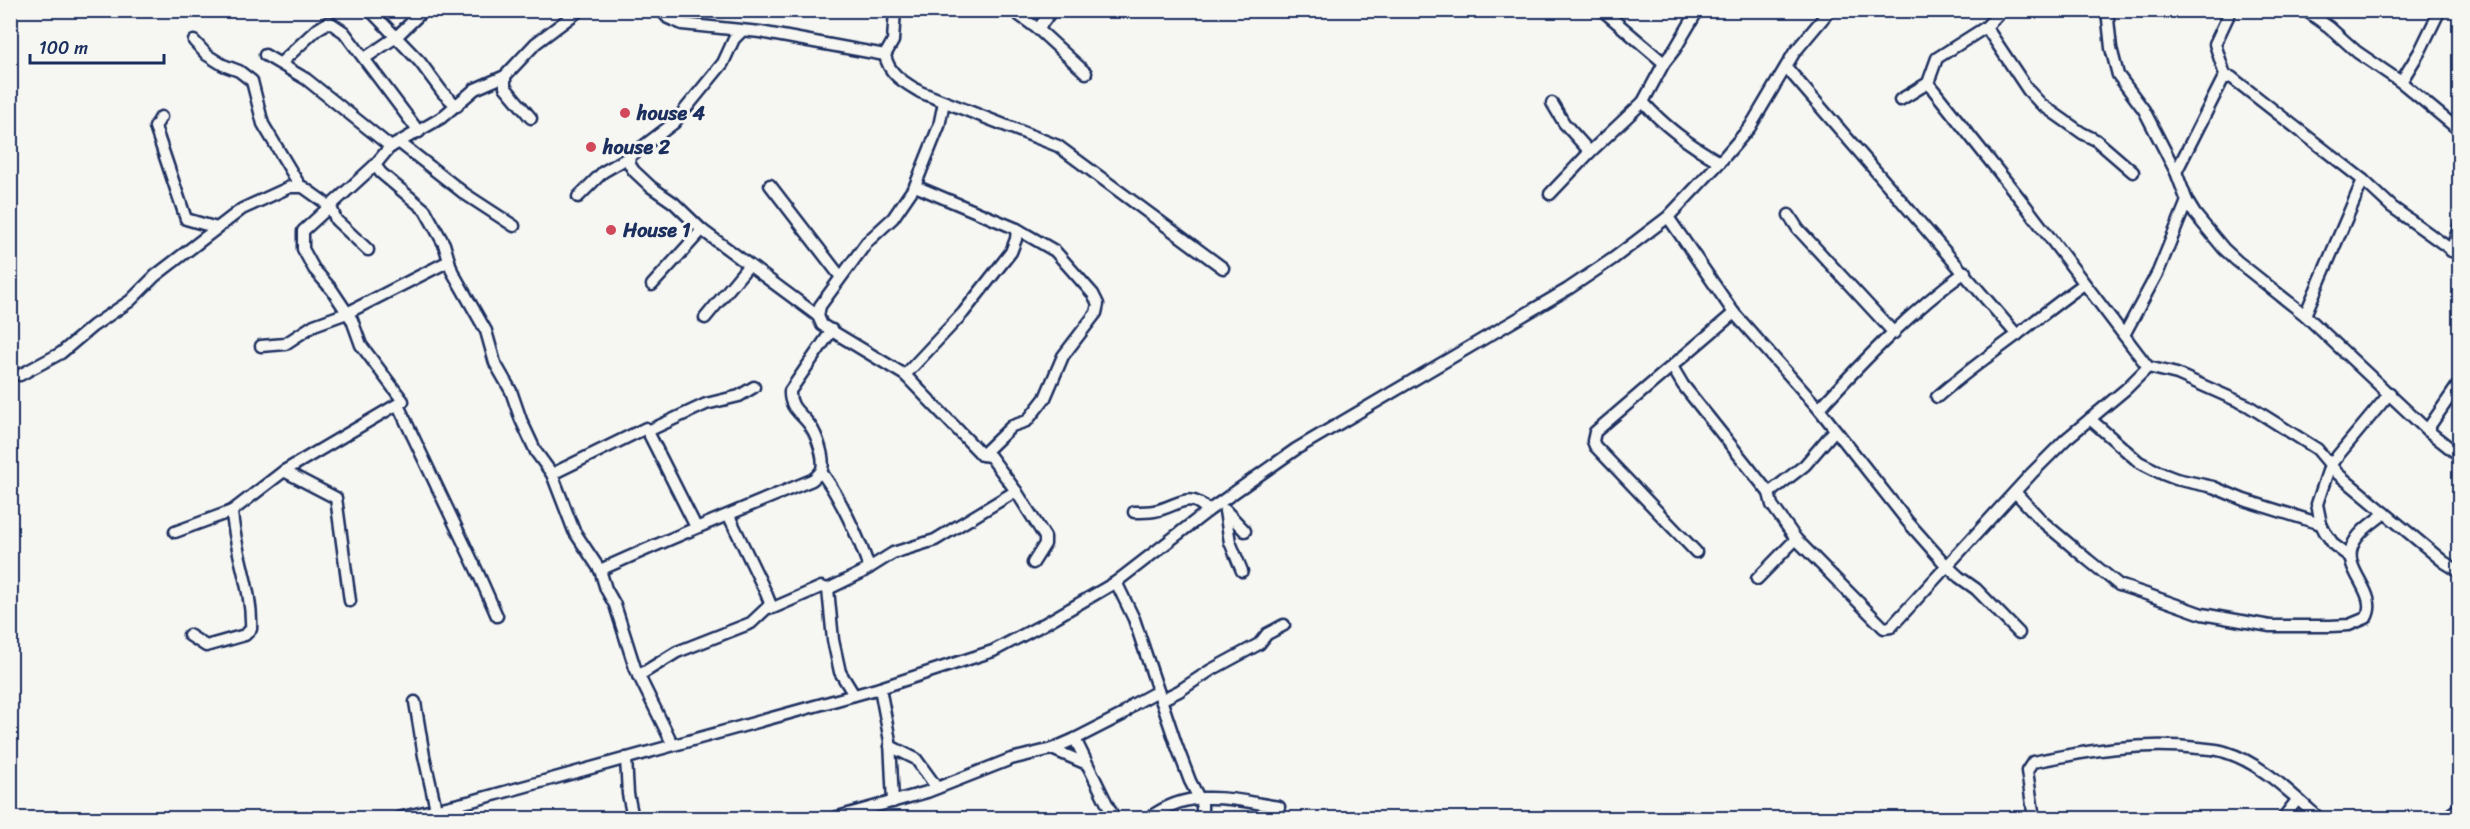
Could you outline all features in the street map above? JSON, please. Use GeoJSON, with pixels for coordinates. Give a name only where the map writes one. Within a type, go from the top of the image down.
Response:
{"type":"FeatureCollection","features":[{"type":"Feature","properties":{"kind":"street"},"geometry":{"type":"LineString","coordinates":[[370,10],[457,106]]}},
{"type":"Feature","properties":{"kind":"street"},"geometry":{"type":"LineString","coordinates":[[365,58],[396,37],[419,15],[416,10]]}},
{"type":"Feature","properties":{"kind":"street"},"geometry":{"type":"LineString","coordinates":[[175,532],[232,511],[284,471],[404,401],[361,345],[347,313],[332,290],[314,269],[301,243],[303,231],[375,165],[383,153],[441,118],[475,89],[505,76],[536,43],[580,10]]}},
{"type":"Feature","properties":{"kind":"street"},"geometry":{"type":"LineString","coordinates":[[661,10],[668,18],[682,24],[760,32],[780,38],[885,56]]}},
{"type":"Feature","properties":{"kind":"street"},"geometry":{"type":"LineString","coordinates":[[895,10],[893,41],[885,56],[889,69],[901,80],[920,92],[1058,146],[1223,268]]}},
{"type":"Feature","properties":{"kind":"street"},"geometry":{"type":"LineString","coordinates":[[1012,10],[1038,29],[1086,73]]}},
{"type":"Feature","properties":{"kind":"street"},"geometry":{"type":"LineString","coordinates":[[1038,29],[1052,10]]}},
{"type":"Feature","properties":{"kind":"street"},"geometry":{"type":"LineString","coordinates":[[1602,10],[1664,63]]}},
{"type":"Feature","properties":{"kind":"street"},"geometry":{"type":"LineString","coordinates":[[1550,194],[1643,102],[1664,63],[1676,49],[1698,10]]}},
{"type":"Feature","properties":{"kind":"street"},"geometry":{"type":"LineString","coordinates":[[398,819],[880,688],[993,651],[1044,624],[1116,582],[1208,511],[1221,507],[1316,436],[1568,289],[1668,217],[1750,127],[1794,54],[1830,10]]}},
{"type":"Feature","properties":{"kind":"street"},"geometry":{"type":"LineString","coordinates":[[1900,100],[1928,83],[1936,58],[1986,27],[2002,10]]}},
{"type":"Feature","properties":{"kind":"street"},"geometry":{"type":"LineString","coordinates":[[2107,10],[2111,48],[2118,75],[2144,110],[2176,172],[2187,201],[2224,249],[2305,315],[2427,430],[2460,456]]}},
{"type":"Feature","properties":{"kind":"street"},"geometry":{"type":"LineString","coordinates":[[2226,78],[2215,45],[2231,10]]}},
{"type":"Feature","properties":{"kind":"street"},"geometry":{"type":"LineString","coordinates":[[2305,10],[2329,27],[2356,52],[2401,82],[2460,131]]}},
{"type":"Feature","properties":{"kind":"street"},"geometry":{"type":"LineString","coordinates":[[2401,82],[2420,51],[2440,10]]}},
{"type":"Feature","properties":{"kind":"street"},"geometry":{"type":"LineString","coordinates":[[283,61],[316,30],[329,22],[344,32],[365,58],[416,134]]}},
{"type":"Feature","properties":{"kind":"street"},"geometry":{"type":"LineString","coordinates":[[1986,27],[2028,90],[2041,104],[2082,133],[2096,140],[2133,172]]}},
{"type":"Feature","properties":{"kind":"street"},"geometry":{"type":"LineString","coordinates":[[578,197],[603,172],[629,157],[683,114],[723,63],[734,39],[742,31]]}},
{"type":"Feature","properties":{"kind":"street"},"geometry":{"type":"LineString","coordinates":[[194,41],[207,55],[239,71],[252,81],[263,124],[300,186]]}},
{"type":"Feature","properties":{"kind":"street"},"geometry":{"type":"LineString","coordinates":[[265,55],[306,79],[465,194],[514,226]]}},
{"type":"Feature","properties":{"kind":"street"},"geometry":{"type":"LineString","coordinates":[[1786,67],[2017,335]]}},
{"type":"Feature","properties":{"kind":"street"},"geometry":{"type":"LineString","coordinates":[[505,76],[505,87],[531,118]]}},
{"type":"Feature","properties":{"kind":"street"},"geometry":{"type":"LineString","coordinates":[[2176,172],[2223,79],[2231,77],[2283,115],[2363,180],[2392,207],[2455,254],[2460,224]]}},
{"type":"Feature","properties":{"kind":"street"},"geometry":{"type":"LineString","coordinates":[[1928,83],[2025,205],[2148,367],[2177,374],[2247,405],[2317,449],[2338,474],[2460,572]]}},
{"type":"Feature","properties":{"kind":"street"},"geometry":{"type":"LineString","coordinates":[[818,316],[820,306],[840,276],[867,242],[893,218],[915,186],[939,126],[944,102]]}},
{"type":"Feature","properties":{"kind":"street"},"geometry":{"type":"LineString","coordinates":[[1643,102],[1659,120],[1697,149],[1720,162]]}},
{"type":"Feature","properties":{"kind":"street"},"geometry":{"type":"LineString","coordinates":[[1552,103],[1564,123],[1590,152]]}},
{"type":"Feature","properties":{"kind":"street"},"geometry":{"type":"LineString","coordinates":[[161,117],[154,127],[186,219],[216,228]]}},
{"type":"Feature","properties":{"kind":"street"},"geometry":{"type":"LineString","coordinates":[[629,157],[634,171],[651,187],[674,203],[702,230],[818,316],[822,325],[904,375],[982,454],[990,456],[1016,491],[1045,537],[1046,544],[1033,563]]}},
{"type":"Feature","properties":{"kind":"street"},"geometry":{"type":"LineString","coordinates":[[375,165],[381,173],[397,184],[425,210],[444,244],[463,292],[486,331],[495,363],[511,391],[536,453],[552,474],[574,531],[600,570],[606,589],[615,604],[638,676],[673,745]]}},
{"type":"Feature","properties":{"kind":"street"},"geometry":{"type":"LineString","coordinates":[[2305,315],[2363,180]]}},
{"type":"Feature","properties":{"kind":"street"},"geometry":{"type":"LineString","coordinates":[[770,185],[840,276]]}},
{"type":"Feature","properties":{"kind":"street"},"geometry":{"type":"LineString","coordinates":[[915,186],[1017,228],[1055,251],[1094,294],[1098,304],[1096,313],[1063,356],[1046,398],[1027,420],[1012,426],[982,454]]}},
{"type":"Feature","properties":{"kind":"street"},"geometry":{"type":"LineString","coordinates":[[20,375],[61,353],[93,326],[130,301],[155,276],[242,209],[290,187],[306,188],[331,207],[336,220],[368,250]]}},
{"type":"Feature","properties":{"kind":"street"},"geometry":{"type":"LineString","coordinates":[[2124,335],[2158,272],[2187,201]]}},
{"type":"Feature","properties":{"kind":"street"},"geometry":{"type":"LineString","coordinates":[[1789,215],[1798,229],[1894,333]]}},
{"type":"Feature","properties":{"kind":"street"},"geometry":{"type":"LineString","coordinates":[[1668,217],[1734,313],[1819,409],[1908,522],[1946,565],[1976,589],[2019,633]]}},
{"type":"Feature","properties":{"kind":"street"},"geometry":{"type":"LineString","coordinates":[[904,375],[963,313],[1011,252],[1017,228]]}},
{"type":"Feature","properties":{"kind":"street"},"geometry":{"type":"LineString","coordinates":[[652,285],[702,230]]}},
{"type":"Feature","properties":{"kind":"street"},"geometry":{"type":"LineString","coordinates":[[261,346],[285,344],[314,325],[347,313],[449,261]]}},
{"type":"Feature","properties":{"kind":"street"},"geometry":{"type":"LineString","coordinates":[[705,318],[749,265]]}},
{"type":"Feature","properties":{"kind":"street"},"geometry":{"type":"LineString","coordinates":[[1819,409],[1929,299],[1965,272]]}},
{"type":"Feature","properties":{"kind":"street"},"geometry":{"type":"LineString","coordinates":[[1937,397],[1972,366],[2084,284]]}},
{"type":"Feature","properties":{"kind":"street"},"geometry":{"type":"LineString","coordinates":[[1696,552],[1595,446],[1593,441],[1595,432],[1734,313]]}},
{"type":"Feature","properties":{"kind":"street"},"geometry":{"type":"LineString","coordinates":[[600,570],[696,527],[729,516],[812,480],[821,472],[823,465],[812,428],[792,407],[789,400],[790,391],[832,330]]}},
{"type":"Feature","properties":{"kind":"street"},"geometry":{"type":"LineString","coordinates":[[1672,368],[1768,494],[1772,505],[1796,539],[1884,628],[1891,627],[1946,565],[2066,439],[2148,367]]}},
{"type":"Feature","properties":{"kind":"street"},"geometry":{"type":"LineString","coordinates":[[2427,430],[2460,382]]}},
{"type":"Feature","properties":{"kind":"street"},"geometry":{"type":"LineString","coordinates":[[648,431],[706,404],[739,396],[754,387]]}},
{"type":"Feature","properties":{"kind":"street"},"geometry":{"type":"LineString","coordinates":[[2016,492],[2043,522],[2119,585],[2202,614],[2242,622],[2270,626],[2349,624],[2366,618],[2370,606],[2368,597],[2350,557],[2334,545],[2320,525],[2317,504],[2330,465],[2390,393]]}},
{"type":"Feature","properties":{"kind":"street"},"geometry":{"type":"LineString","coordinates":[[398,405],[496,616]]}},
{"type":"Feature","properties":{"kind":"street"},"geometry":{"type":"LineString","coordinates":[[2090,419],[2128,453],[2155,470],[2176,479],[2213,487],[2244,500],[2320,525]]}},
{"type":"Feature","properties":{"kind":"street"},"geometry":{"type":"LineString","coordinates":[[552,474],[646,428],[684,498],[696,527]]}},
{"type":"Feature","properties":{"kind":"street"},"geometry":{"type":"LineString","coordinates":[[1768,494],[1781,481],[1805,465],[1835,430]]}},
{"type":"Feature","properties":{"kind":"street"},"geometry":{"type":"LineString","coordinates":[[284,471],[336,498],[350,601]]}},
{"type":"Feature","properties":{"kind":"street"},"geometry":{"type":"LineString","coordinates":[[821,472],[830,483],[864,551],[869,568]]}},
{"type":"Feature","properties":{"kind":"street"},"geometry":{"type":"LineString","coordinates":[[638,676],[677,652],[751,623],[768,607],[779,606],[821,587],[828,589],[893,553],[935,540],[1016,491]]}},
{"type":"Feature","properties":{"kind":"street"},"geometry":{"type":"LineString","coordinates":[[1134,512],[1155,511],[1190,500],[1200,502],[1208,511]]}},
{"type":"Feature","properties":{"kind":"street"},"geometry":{"type":"LineString","coordinates":[[1221,507],[1245,531]]}},
{"type":"Feature","properties":{"kind":"street"},"geometry":{"type":"LineString","coordinates":[[1221,507],[1230,542],[1242,571]]}},
{"type":"Feature","properties":{"kind":"street"},"geometry":{"type":"LineString","coordinates":[[189,635],[206,646],[245,635],[251,629],[252,608],[239,561],[232,511]]}},
{"type":"Feature","properties":{"kind":"street"},"geometry":{"type":"LineString","coordinates":[[2350,557],[2352,546],[2358,536],[2385,513]]}},
{"type":"Feature","properties":{"kind":"street"},"geometry":{"type":"LineString","coordinates":[[729,516],[769,599],[768,607]]}},
{"type":"Feature","properties":{"kind":"street"},"geometry":{"type":"LineString","coordinates":[[1757,579],[1796,539]]}},
{"type":"Feature","properties":{"kind":"street"},"geometry":{"type":"LineString","coordinates":[[1116,582],[1134,619],[1176,744],[1202,804],[1202,819]]}},
{"type":"Feature","properties":{"kind":"street"},"geometry":{"type":"LineString","coordinates":[[828,589],[833,640],[840,672],[854,695]]}},
{"type":"Feature","properties":{"kind":"street"},"geometry":{"type":"LineString","coordinates":[[834,819],[937,788],[1011,759],[1052,749],[1122,715],[1134,704],[1179,691],[1210,670],[1259,644],[1267,634],[1284,625]]}},
{"type":"Feature","properties":{"kind":"street"},"geometry":{"type":"LineString","coordinates":[[880,688],[890,746],[893,802]]}},
{"type":"Feature","properties":{"kind":"street"},"geometry":{"type":"LineString","coordinates":[[415,702],[436,809]]}},
{"type":"Feature","properties":{"kind":"street"},"geometry":{"type":"LineString","coordinates":[[1075,739],[1114,819]]}},
{"type":"Feature","properties":{"kind":"street"},"geometry":{"type":"LineString","coordinates":[[890,746],[916,759],[937,788]]}},
{"type":"Feature","properties":{"kind":"street"},"geometry":{"type":"LineString","coordinates":[[2034,819],[2027,771],[2033,762],[2115,747],[2181,746],[2225,752],[2271,777],[2319,819]]}},
{"type":"Feature","properties":{"kind":"street"},"geometry":{"type":"LineString","coordinates":[[1052,749],[1087,764]]}},
{"type":"Feature","properties":{"kind":"street"},"geometry":{"type":"LineString","coordinates":[[626,758],[628,794],[633,819]]}},
{"type":"Feature","properties":{"kind":"street"},"geometry":{"type":"LineString","coordinates":[[1149,819],[1162,809],[1198,797],[1279,807]]}},
{"type":"Feature","properties":{"kind":"street"},"geometry":{"type":"LineString","coordinates":[[2283,819],[2297,800]]}},
{"type":"Feature","properties":{"kind":"street"},"geometry":{"type":"LineString","coordinates":[[2446,819],[2460,807]]}},
{"type":"Feature","properties":{"kind":"place","name":"house 4"},"geometry":{"type":"Point","coordinates":[625,113]}},
{"type":"Feature","properties":{"kind":"place","name":"house 2"},"geometry":{"type":"Point","coordinates":[591,147]}},
{"type":"Feature","properties":{"kind":"place","name":"House 1"},"geometry":{"type":"Point","coordinates":[611,230]}}]}
